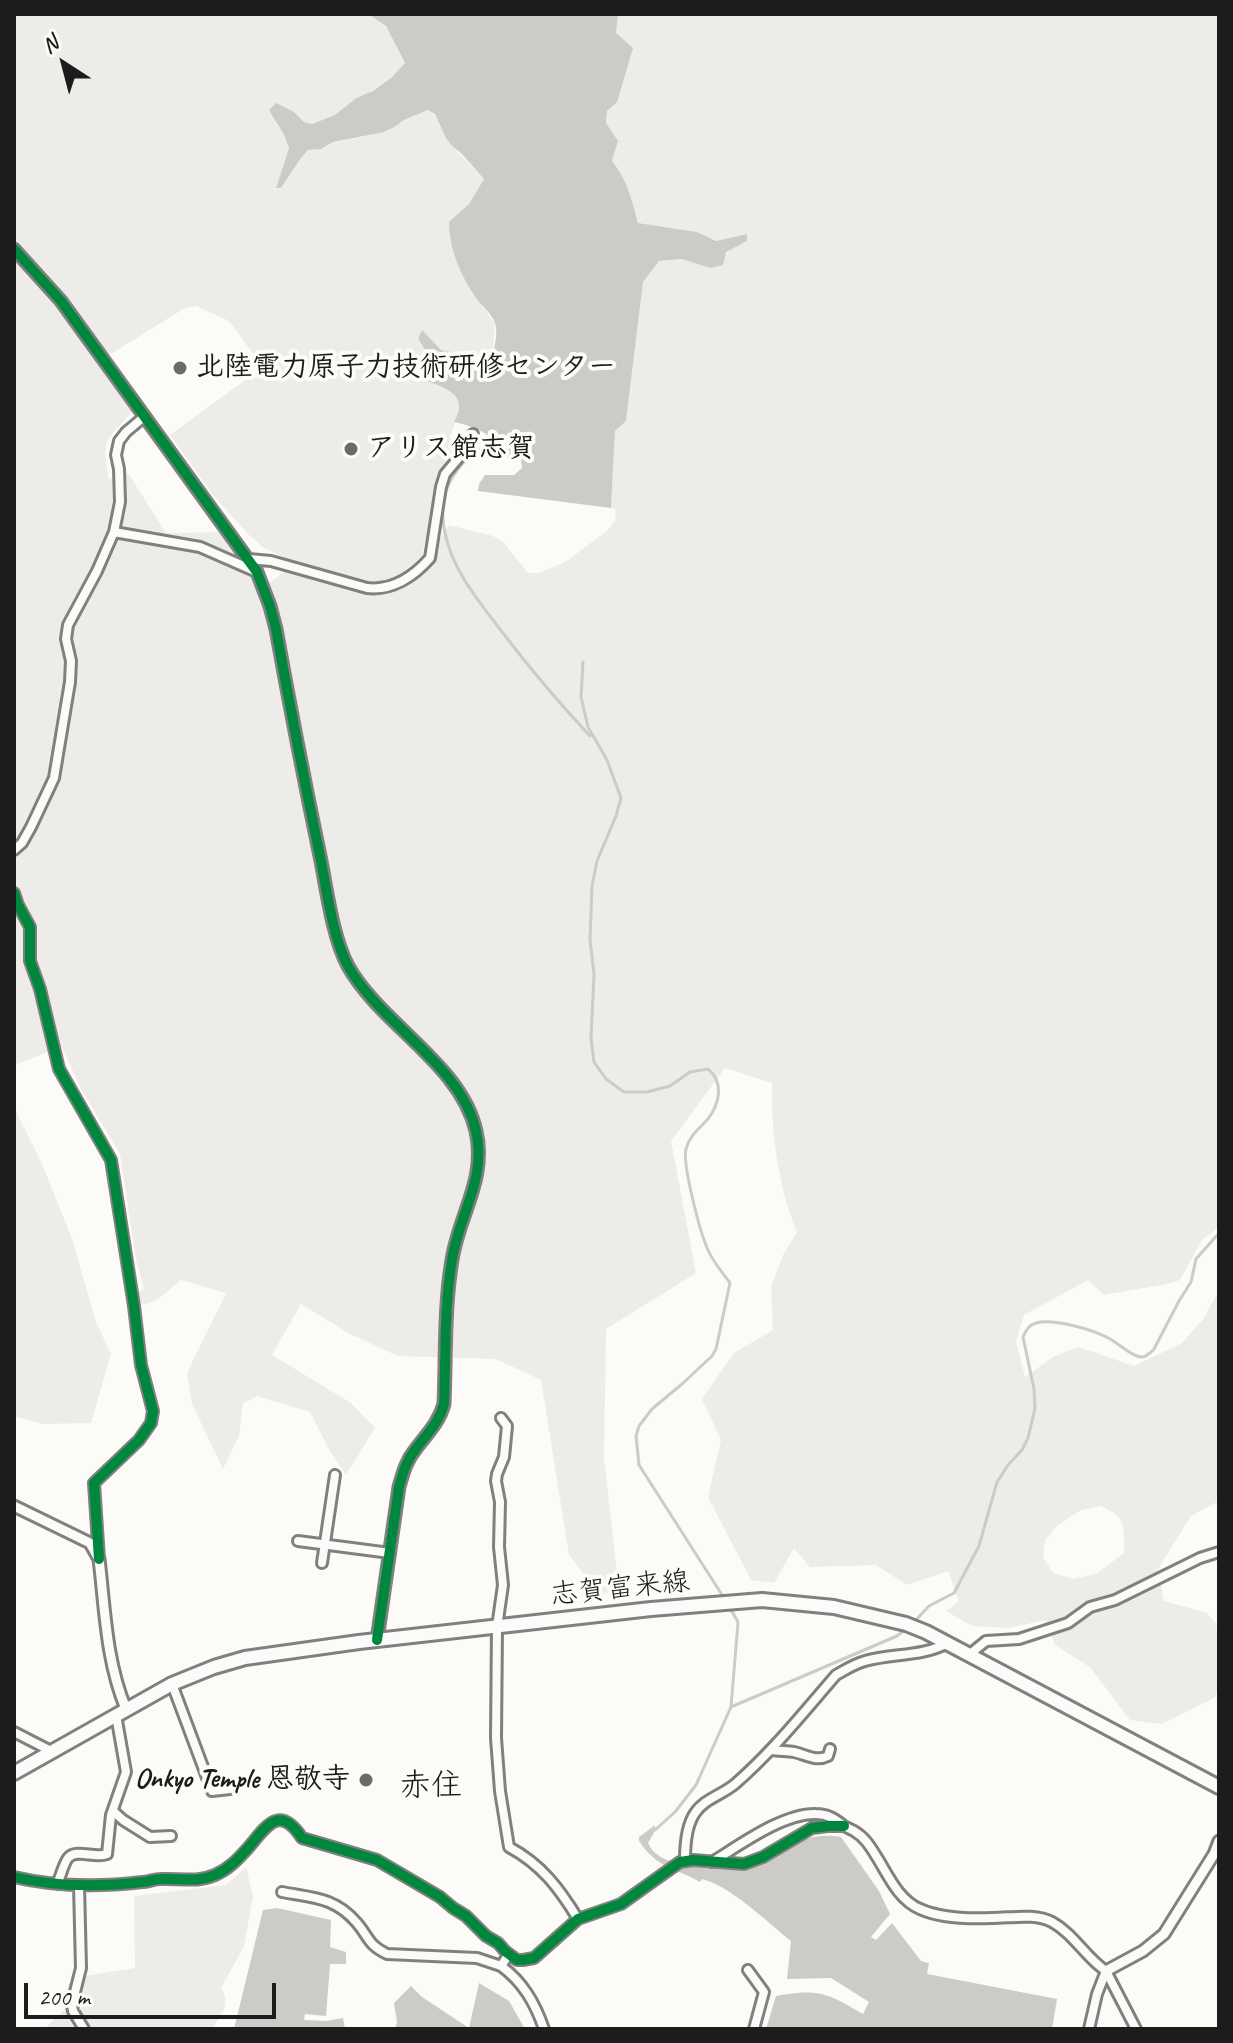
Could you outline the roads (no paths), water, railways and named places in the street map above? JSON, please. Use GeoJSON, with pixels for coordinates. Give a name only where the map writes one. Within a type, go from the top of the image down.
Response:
{"type":"FeatureCollection","features":[{"type":"Feature","properties":{"kind":"main road","name":"志賀富来線"},"geometry":{"type":"LineString","coordinates":[[14,1773],[172,1684],[235,1661],[359,1642],[717,1602],[762,1600],[834,1607],[906,1624],[926,1632],[1219,1787]]}},
{"type":"Feature","properties":{"kind":"street"},"geometry":{"type":"LineString","coordinates":[[14,249],[61,301],[257,572],[276,629],[303,779],[340,950],[372,1001],[444,1073],[459,1092],[472,1118],[479,1164],[451,1263],[444,1404],[435,1424],[405,1465],[399,1487],[377,1640]]}},
{"type":"Feature","properties":{"kind":"street"},"geometry":{"type":"LineString","coordinates":[[14,850],[31,827],[54,778],[70,682],[71,661],[66,639],[68,625],[114,532],[120,502],[116,455],[119,441],[145,416]]}},
{"type":"Feature","properties":{"kind":"street"},"geometry":{"type":"LineString","coordinates":[[249,559],[271,561],[367,588],[377,589],[400,582],[430,558],[445,474],[467,448],[473,434]]}},
{"type":"Feature","properties":{"kind":"street"},"geometry":{"type":"LineString","coordinates":[[114,532],[200,547],[257,572]]}},
{"type":"Feature","properties":{"kind":"street"},"geometry":{"type":"LineString","coordinates":[[14,893],[30,927],[30,961],[59,1069],[111,1160],[141,1365],[153,1411],[151,1423],[139,1440],[94,1483],[109,1654],[121,1712],[126,1772],[113,1811],[107,1854],[100,1857],[75,1853],[68,1857],[57,1884]]}},
{"type":"Feature","properties":{"kind":"street"},"geometry":{"type":"LineString","coordinates":[[501,1418],[507,1426],[504,1457],[496,1481],[500,1502],[499,1547],[503,1585],[497,1627],[496,1738],[500,1791],[509,1847],[523,1854],[558,1886],[578,1919]]}},
{"type":"Feature","properties":{"kind":"street"},"geometry":{"type":"LineString","coordinates":[[322,1563],[335,1475]]}},
{"type":"Feature","properties":{"kind":"street"},"geometry":{"type":"LineString","coordinates":[[14,1506],[90,1543],[99,1559]]}},
{"type":"Feature","properties":{"kind":"street"},"geometry":{"type":"LineString","coordinates":[[298,1541],[390,1553]]}},
{"type":"Feature","properties":{"kind":"street"},"geometry":{"type":"LineString","coordinates":[[970,1654],[986,1641],[1019,1639],[1068,1623],[1090,1607],[1115,1600],[1200,1558],[1219,1552]]}},
{"type":"Feature","properties":{"kind":"street"},"geometry":{"type":"LineString","coordinates":[[682,1861],[692,1816],[701,1805],[734,1784],[772,1750],[836,1675],[865,1661],[928,1652],[948,1643]]}},
{"type":"Feature","properties":{"kind":"street"},"geometry":{"type":"LineString","coordinates":[[172,1684],[212,1791],[230,1789],[236,1784]]}},
{"type":"Feature","properties":{"kind":"street"},"geometry":{"type":"LineString","coordinates":[[14,1732],[53,1752]]}},
{"type":"Feature","properties":{"kind":"street"},"geometry":{"type":"LineString","coordinates":[[772,1750],[821,1759],[828,1756],[830,1749]]}},
{"type":"Feature","properties":{"kind":"street"},"geometry":{"type":"LineString","coordinates":[[113,1811],[150,1837],[171,1836]]}},
{"type":"Feature","properties":{"kind":"street"},"geometry":{"type":"LineString","coordinates":[[712,1862],[766,1829],[808,1815],[831,1817],[869,1843],[894,1886],[910,1904],[924,1911],[987,1919],[1039,1918],[1051,1921],[1068,1933],[1106,1971],[1136,2029]]}},
{"type":"Feature","properties":{"kind":"street"},"geometry":{"type":"LineString","coordinates":[[14,1877],[79,1885],[212,1877],[235,1862],[264,1827],[282,1820],[293,1824],[302,1838],[377,1860],[411,1879],[466,1916],[517,1960],[534,1958],[578,1919],[621,1904],[682,1861],[744,1864],[763,1857],[812,1828],[844,1826]]}},
{"type":"Feature","properties":{"kind":"street"},"geometry":{"type":"LineString","coordinates":[[1089,2029],[1106,1971],[1143,1951],[1164,1934],[1219,1841]]}},
{"type":"Feature","properties":{"kind":"street"},"geometry":{"type":"LineString","coordinates":[[79,1885],[81,1968],[72,2004],[84,2029]]}},
{"type":"Feature","properties":{"kind":"street"},"geometry":{"type":"LineString","coordinates":[[282,1892],[331,1902],[340,1907],[357,1923],[374,1948],[387,1954],[477,1958],[501,1966],[516,1977],[523,1987],[536,2007],[544,2029]]}},
{"type":"Feature","properties":{"kind":"street"},"geometry":{"type":"LineString","coordinates":[[501,1966],[509,1954]]}},
{"type":"Feature","properties":{"kind":"street"},"geometry":{"type":"LineString","coordinates":[[748,1970],[764,1992],[754,2029]]}},
{"type":"Feature","properties":{"kind":"waterway"},"geometry":{"type":"LineString","coordinates":[[495,438],[466,460],[448,485],[443,512],[448,546],[467,584],[483,606],[532,670],[590,736]]}},
{"type":"Feature","properties":{"kind":"waterway"},"geometry":{"type":"LineString","coordinates":[[583,662],[581,697],[588,727],[607,760],[621,798],[597,861],[592,886],[590,940],[594,974],[591,1038],[594,1062],[606,1079],[624,1092],[647,1092],[670,1086],[690,1072],[708,1069],[718,1086],[715,1106],[686,1149],[693,1200],[706,1244],[713,1260],[730,1283],[716,1349],[652,1409],[639,1426],[636,1436],[639,1465],[724,1598]]}},
{"type":"Feature","properties":{"kind":"waterway"},"geometry":{"type":"LineString","coordinates":[[915,1621],[929,1606],[954,1593],[979,1546],[997,1482],[1028,1438],[1035,1408],[1023,1337],[1028,1328],[1043,1322],[1074,1326],[1103,1336],[1137,1356],[1147,1356],[1154,1349],[1191,1282],[1196,1259],[1219,1233]]}},
{"type":"Feature","properties":{"kind":"waterway"},"geometry":{"type":"LineString","coordinates":[[655,1830],[675,1812],[696,1785],[731,1707],[738,1622],[730,1608]]}},
{"type":"Feature","properties":{"kind":"waterway"},"geometry":{"type":"LineString","coordinates":[[731,1707],[897,1636],[906,1629]]}},
{"type":"Feature","properties":{"kind":"place","name":"北陸電力原子力技術研修センター"},"geometry":{"type":"Point","coordinates":[180,368]}},
{"type":"Feature","properties":{"kind":"place","name":"アリス館志賀"},"geometry":{"type":"Point","coordinates":[351,449]}},
{"type":"Feature","properties":{"kind":"place","name":"Onkyo Temple 恩敬寺"},"geometry":{"type":"Point","coordinates":[366,1780]}},
{"type":"Feature","properties":{"kind":"district","name":"赤住"},"geometry":{"type":"Point","coordinates":[431,1787]}}]}
